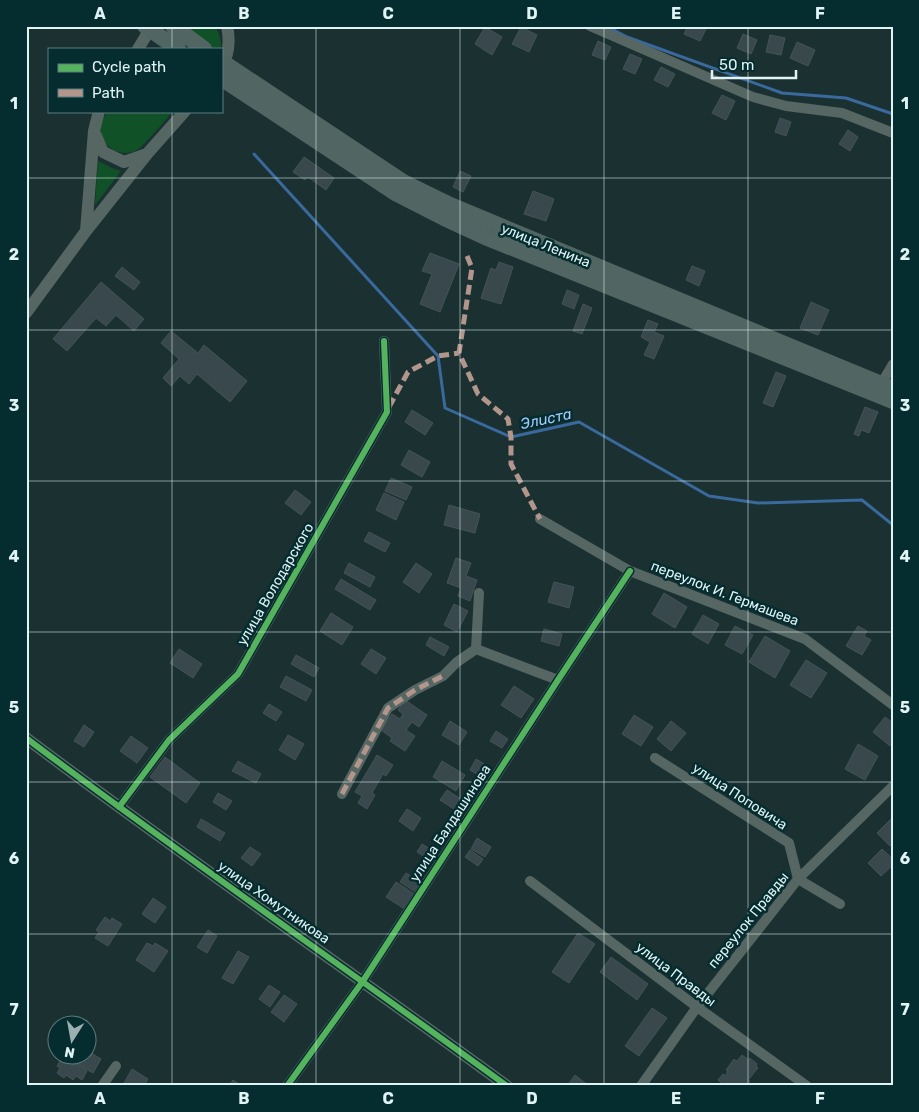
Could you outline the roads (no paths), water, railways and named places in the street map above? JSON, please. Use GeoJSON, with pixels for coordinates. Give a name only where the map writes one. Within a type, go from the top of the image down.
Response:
{"type":"FeatureCollection","features":[{"type":"Feature","properties":{"kind":"main road"},"geometry":{"type":"LineString","coordinates":[[173,26],[203,48]]}},
{"type":"Feature","properties":{"kind":"main road"},"geometry":{"type":"LineString","coordinates":[[149,27],[177,48]]}},
{"type":"Feature","properties":{"kind":"main road","name":"улица Ленина"},"geometry":{"type":"LineString","coordinates":[[222,67],[403,182],[434,198],[887,386]]}},
{"type":"Feature","properties":{"kind":"main road","name":"улица Ленина"},"geometry":{"type":"LineString","coordinates":[[222,67],[397,194],[444,218],[485,237],[893,401]]}},
{"type":"Feature","properties":{"kind":"street"},"geometry":{"type":"LineString","coordinates":[[222,67],[230,41],[227,26]]}},
{"type":"Feature","properties":{"kind":"street"},"geometry":{"type":"LineString","coordinates":[[590,26],[753,97],[786,106],[842,113],[893,133]]}},
{"type":"Feature","properties":{"kind":"street"},"geometry":{"type":"LineString","coordinates":[[138,48],[149,27]]}},
{"type":"Feature","properties":{"kind":"street"},"geometry":{"type":"LineString","coordinates":[[86,231],[94,131],[99,112]]}},
{"type":"Feature","properties":{"kind":"street"},"geometry":{"type":"LineString","coordinates":[[26,313],[86,231],[184,112]]}},
{"type":"Feature","properties":{"kind":"street"},"geometry":{"type":"LineString","coordinates":[[94,131],[104,152],[124,162],[148,154]]}},
{"type":"Feature","properties":{"kind":"street","name":"улица Володарского"},"geometry":{"type":"LineString","coordinates":[[119,808],[169,740],[238,674],[387,412],[384,341]]}},
{"type":"Feature","properties":{"kind":"street"},"geometry":{"type":"LineString","coordinates":[[887,386],[893,364]]}},
{"type":"Feature","properties":{"kind":"street","name":"переулок И. Гермашева"},"geometry":{"type":"LineString","coordinates":[[540,519],[630,571],[806,639],[893,705]]}},
{"type":"Feature","properties":{"kind":"street","name":"улица Балдашинова"},"geometry":{"type":"LineString","coordinates":[[287,1086],[363,981],[630,571]]}},
{"type":"Feature","properties":{"kind":"street"},"geometry":{"type":"LineString","coordinates":[[476,650],[479,592]]}},
{"type":"Feature","properties":{"kind":"street"},"geometry":{"type":"LineString","coordinates":[[476,650],[558,680]]}},
{"type":"Feature","properties":{"kind":"street"},"geometry":{"type":"LineString","coordinates":[[342,794],[388,708],[415,690],[443,676],[457,662],[476,650]]}},
{"type":"Feature","properties":{"kind":"street","name":"улица Хомутникова"},"geometry":{"type":"LineString","coordinates":[[26,738],[119,808],[507,1086]]}},
{"type":"Feature","properties":{"kind":"street","name":"улица Поповича"},"geometry":{"type":"LineString","coordinates":[[655,758],[789,843],[798,879]]}},
{"type":"Feature","properties":{"kind":"street","name":"переулок Правды"},"geometry":{"type":"LineString","coordinates":[[641,1086],[697,1007],[798,879],[893,786]]}},
{"type":"Feature","properties":{"kind":"street"},"geometry":{"type":"LineString","coordinates":[[798,879],[840,904]]}},
{"type":"Feature","properties":{"kind":"street","name":"улица Правды"},"geometry":{"type":"LineString","coordinates":[[530,881],[697,1007],[807,1086]]}},
{"type":"Feature","properties":{"kind":"street"},"geometry":{"type":"LineString","coordinates":[[102,1086],[116,1066]]}},
{"type":"Feature","properties":{"kind":"waterway"},"geometry":{"type":"LineString","coordinates":[[606,26],[627,37],[782,93],[846,98],[893,114]]}},
{"type":"Feature","properties":{"kind":"waterway","name":"Элиста"},"geometry":{"type":"LineString","coordinates":[[254,154],[438,356],[445,408],[511,437],[579,422],[709,496],[758,503],[862,500],[893,525]]}}]}
